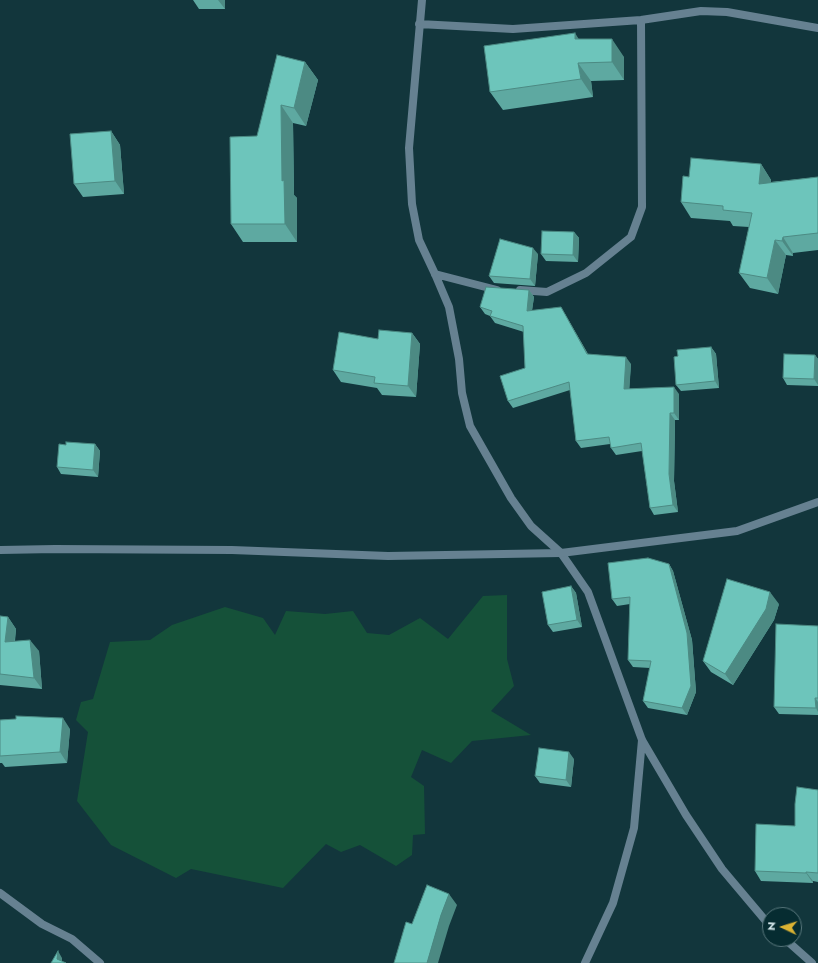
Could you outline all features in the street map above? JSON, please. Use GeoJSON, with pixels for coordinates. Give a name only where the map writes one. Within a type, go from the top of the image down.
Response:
{"type":"FeatureCollection","features":[{"type":"Feature","properties":{"kind":"street"},"geometry":{"type":"LineString","coordinates":[[422,0],[409,148],[412,204],[418,240],[449,307],[459,359],[462,393],[470,426],[511,498],[531,526],[561,553],[588,592],[642,740],[686,815],[722,870],[762,917]]}},
{"type":"Feature","properties":{"kind":"street"},"geometry":{"type":"LineString","coordinates":[[420,24],[513,28],[641,20],[701,11],[727,12],[818,28]]}},
{"type":"Feature","properties":{"kind":"street"},"geometry":{"type":"LineString","coordinates":[[435,274],[496,290],[547,292],[586,273],[631,237],[642,207],[641,20]]}},
{"type":"Feature","properties":{"kind":"street"},"geometry":{"type":"LineString","coordinates":[[0,550],[232,550],[388,556],[561,553],[737,531],[818,502]]}},
{"type":"Feature","properties":{"kind":"street"},"geometry":{"type":"LineString","coordinates":[[585,963],[613,903],[634,828],[642,740]]}},
{"type":"Feature","properties":{"kind":"street"},"geometry":{"type":"LineString","coordinates":[[0,893],[42,924],[72,939],[100,963]]}},
{"type":"Feature","properties":{"kind":"street"},"geometry":{"type":"LineString","coordinates":[[794,947],[812,963]]}},
{"type":"Feature","properties":{"kind":"green space"},"geometry":{"type":"Polygon","coordinates":[[[507,595],[507,659],[514,686],[491,711],[531,735],[472,741],[451,763],[422,750],[411,777],[424,786],[425,834],[413,835],[412,855],[396,866],[360,845],[341,852],[326,844],[283,888],[191,869],[176,878],[111,845],[77,801],[88,732],[76,720],[81,702],[93,699],[110,642],[150,640],[172,625],[225,607],[263,618],[275,635],[286,611],[325,614],[353,611],[367,633],[389,635],[420,618],[448,639],[483,596],[507,595]]]}},
{"type":"Feature","properties":{"kind":"building"},"geometry":{"type":"Polygon","coordinates":[[[575,33],[575,39],[612,39],[612,62],[578,63],[581,79],[490,92],[484,46],[575,33]]]}},
{"type":"Feature","properties":{"kind":"building"},"geometry":{"type":"Polygon","coordinates":[[[277,55],[305,62],[294,108],[281,105],[282,181],[284,180],[285,224],[231,224],[230,137],[257,136],[277,55]]]}},
{"type":"Feature","properties":{"kind":"building"},"geometry":{"type":"Polygon","coordinates":[[[111,131],[115,181],[74,184],[70,134],[111,131]]]}},
{"type":"Feature","properties":{"kind":"building"},"geometry":{"type":"Polygon","coordinates":[[[691,158],[761,164],[759,184],[818,177],[818,233],[783,237],[782,241],[775,240],[767,278],[739,273],[752,213],[723,210],[723,206],[681,202],[683,176],[689,177],[691,158]]]}},
{"type":"Feature","properties":{"kind":"building"},"geometry":{"type":"Polygon","coordinates":[[[542,231],[574,232],[573,255],[541,254],[542,231]]]}},
{"type":"Feature","properties":{"kind":"building"},"geometry":{"type":"Polygon","coordinates":[[[500,239],[533,248],[530,279],[489,276],[500,239]]]}},
{"type":"Feature","properties":{"kind":"building"},"geometry":{"type":"Polygon","coordinates":[[[486,287],[529,290],[527,311],[561,307],[587,354],[626,357],[624,389],[674,387],[674,413],[670,413],[669,474],[673,505],[650,508],[641,443],[611,448],[609,437],[576,441],[569,382],[508,401],[500,376],[525,368],[523,326],[490,316],[492,311],[480,307],[486,287]]]}},
{"type":"Feature","properties":{"kind":"building"},"geometry":{"type":"Polygon","coordinates":[[[379,330],[412,333],[408,386],[374,383],[375,377],[333,370],[339,332],[378,339],[379,330]]]}},
{"type":"Feature","properties":{"kind":"building"},"geometry":{"type":"Polygon","coordinates":[[[711,347],[715,381],[676,385],[674,357],[678,356],[677,350],[711,347]]]}},
{"type":"Feature","properties":{"kind":"building"},"geometry":{"type":"Polygon","coordinates":[[[784,354],[815,355],[814,379],[783,378],[784,354]]]}},
{"type":"Feature","properties":{"kind":"building"},"geometry":{"type":"Polygon","coordinates":[[[66,442],[95,444],[93,470],[57,467],[59,444],[66,445],[66,442]]]}},
{"type":"Feature","properties":{"kind":"building"},"geometry":{"type":"Polygon","coordinates":[[[648,558],[669,564],[687,633],[691,686],[682,708],[643,701],[651,661],[628,660],[630,597],[612,599],[608,563],[648,558]]]}},
{"type":"Feature","properties":{"kind":"building"},"geometry":{"type":"Polygon","coordinates":[[[727,579],[770,592],[766,609],[725,674],[703,661],[727,579]]]}},
{"type":"Feature","properties":{"kind":"building"},"geometry":{"type":"Polygon","coordinates":[[[571,586],[577,620],[548,625],[542,592],[571,586]]]}},
{"type":"Feature","properties":{"kind":"building"},"geometry":{"type":"Polygon","coordinates":[[[0,616],[8,617],[5,642],[30,640],[34,678],[0,674],[0,616]]]}},
{"type":"Feature","properties":{"kind":"building"},"geometry":{"type":"Polygon","coordinates":[[[776,624],[818,626],[818,698],[815,698],[816,708],[774,707],[776,624]]]}},
{"type":"Feature","properties":{"kind":"building"},"geometry":{"type":"Polygon","coordinates":[[[16,716],[63,718],[60,752],[0,756],[0,720],[16,719],[16,716]]]}},
{"type":"Feature","properties":{"kind":"building"},"geometry":{"type":"Polygon","coordinates":[[[539,748],[569,752],[566,780],[535,776],[539,748]]]}},
{"type":"Feature","properties":{"kind":"building"},"geometry":{"type":"Polygon","coordinates":[[[797,787],[818,790],[818,873],[755,871],[756,824],[795,826],[797,787]]]}},
{"type":"Feature","properties":{"kind":"building"},"geometry":{"type":"Polygon","coordinates":[[[427,885],[449,894],[441,915],[427,963],[394,963],[406,922],[412,924],[427,885]]]}},
{"type":"Feature","properties":{"kind":"building"},"geometry":{"type":"Polygon","coordinates":[[[58,951],[57,959],[66,963],[51,963],[58,951]]]}}]}
